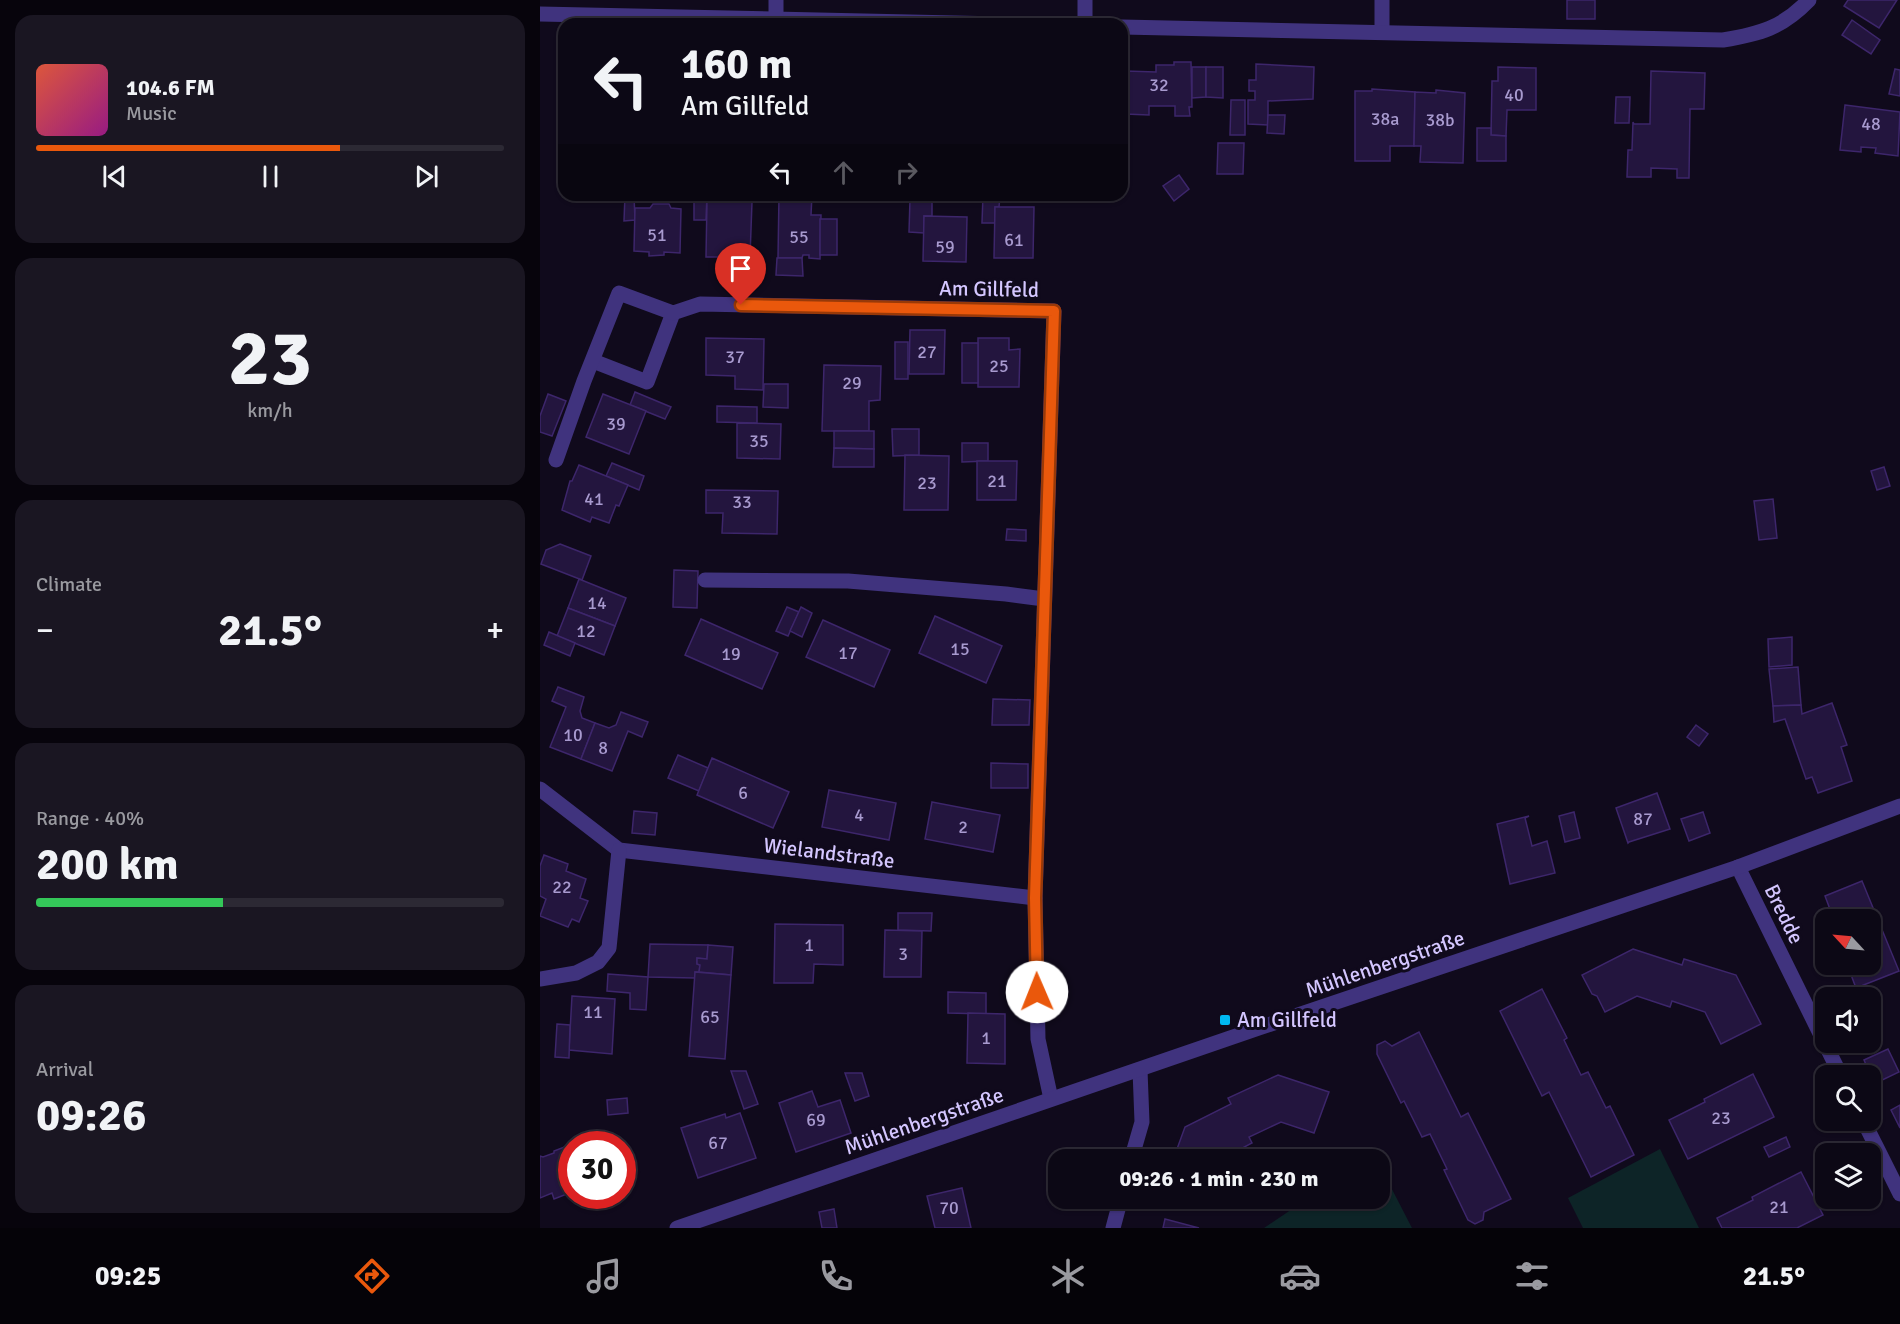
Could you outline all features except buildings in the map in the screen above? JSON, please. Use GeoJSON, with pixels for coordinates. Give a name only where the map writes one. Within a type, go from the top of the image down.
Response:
{"type":"FeatureCollection","features":[{"type":"Feature","properties":{"kind":"street"},"geometry":{"type":"LineString","coordinates":[[776,0],[776,18]]}},
{"type":"Feature","properties":{"kind":"street"},"geometry":{"type":"LineString","coordinates":[[1085,0],[1085,18]]}},
{"type":"Feature","properties":{"kind":"street"},"geometry":{"type":"LineString","coordinates":[[1382,0],[1382,32]]}},
{"type":"Feature","properties":{"kind":"street"},"geometry":{"type":"LineString","coordinates":[[1128,27],[1723,40],[1759,34],[1784,21],[1809,0]]}},
{"type":"Feature","properties":{"kind":"street"},"geometry":{"type":"LineString","coordinates":[[540,14],[729,18]]}},
{"type":"Feature","properties":{"kind":"street"},"geometry":{"type":"LineString","coordinates":[[556,460],[593,361],[619,293],[674,313],[647,382],[593,361]]}},
{"type":"Feature","properties":{"kind":"street","name":"Am Gillfeld"},"geometry":{"type":"LineString","coordinates":[[674,313],[700,304],[1054,311],[1035,898],[1038,1039],[1051,1100]]}},
{"type":"Feature","properties":{"kind":"street"},"geometry":{"type":"LineString","coordinates":[[705,580],[848,581],[1044,599]]}},
{"type":"Feature","properties":{"kind":"street"},"geometry":{"type":"LineString","coordinates":[[540,789],[619,850],[609,948],[598,962],[576,973],[540,979]]}},
{"type":"Feature","properties":{"kind":"street","name":"Mühlenbergstraße"},"geometry":{"type":"LineString","coordinates":[[677,1228],[1738,867],[1900,806]]}},
{"type":"Feature","properties":{"kind":"street","name":"Wielandstraße"},"geometry":{"type":"LineString","coordinates":[[619,850],[1035,898]]}},
{"type":"Feature","properties":{"kind":"street","name":"Bredde"},"geometry":{"type":"LineString","coordinates":[[1738,867],[1836,1065]]}},
{"type":"Feature","properties":{"kind":"street"},"geometry":{"type":"LineString","coordinates":[[1134,1149],[1142,1122],[1140,1070]]}},
{"type":"Feature","properties":{"kind":"street"},"geometry":{"type":"LineString","coordinates":[[1868,1131],[1900,1194]]}},
{"type":"Feature","properties":{"kind":"street"},"geometry":{"type":"LineString","coordinates":[[1113,1228],[1118,1209]]}},
{"type":"Feature","properties":{"kind":"green space"},"geometry":{"type":"Polygon","coordinates":[[[1660,1149],[1699,1228],[1583,1228],[1568,1198],[1660,1149]]]}},
{"type":"Feature","properties":{"kind":"green space"},"geometry":{"type":"Polygon","coordinates":[[[1390,1185],[1412,1228],[1264,1228],[1292,1209],[1390,1209],[1390,1185]]]}},
{"type":"Feature","properties":{"kind":"place","name":"Am Gillfeld"},"geometry":{"type":"Point","coordinates":[1225,1020]}},
{"type":"Feature","properties":{"kind":"route"},"geometry":{"type":"LineString","coordinates":[[741,305],[1054,311],[1035,898],[1037,992]]}}]}
